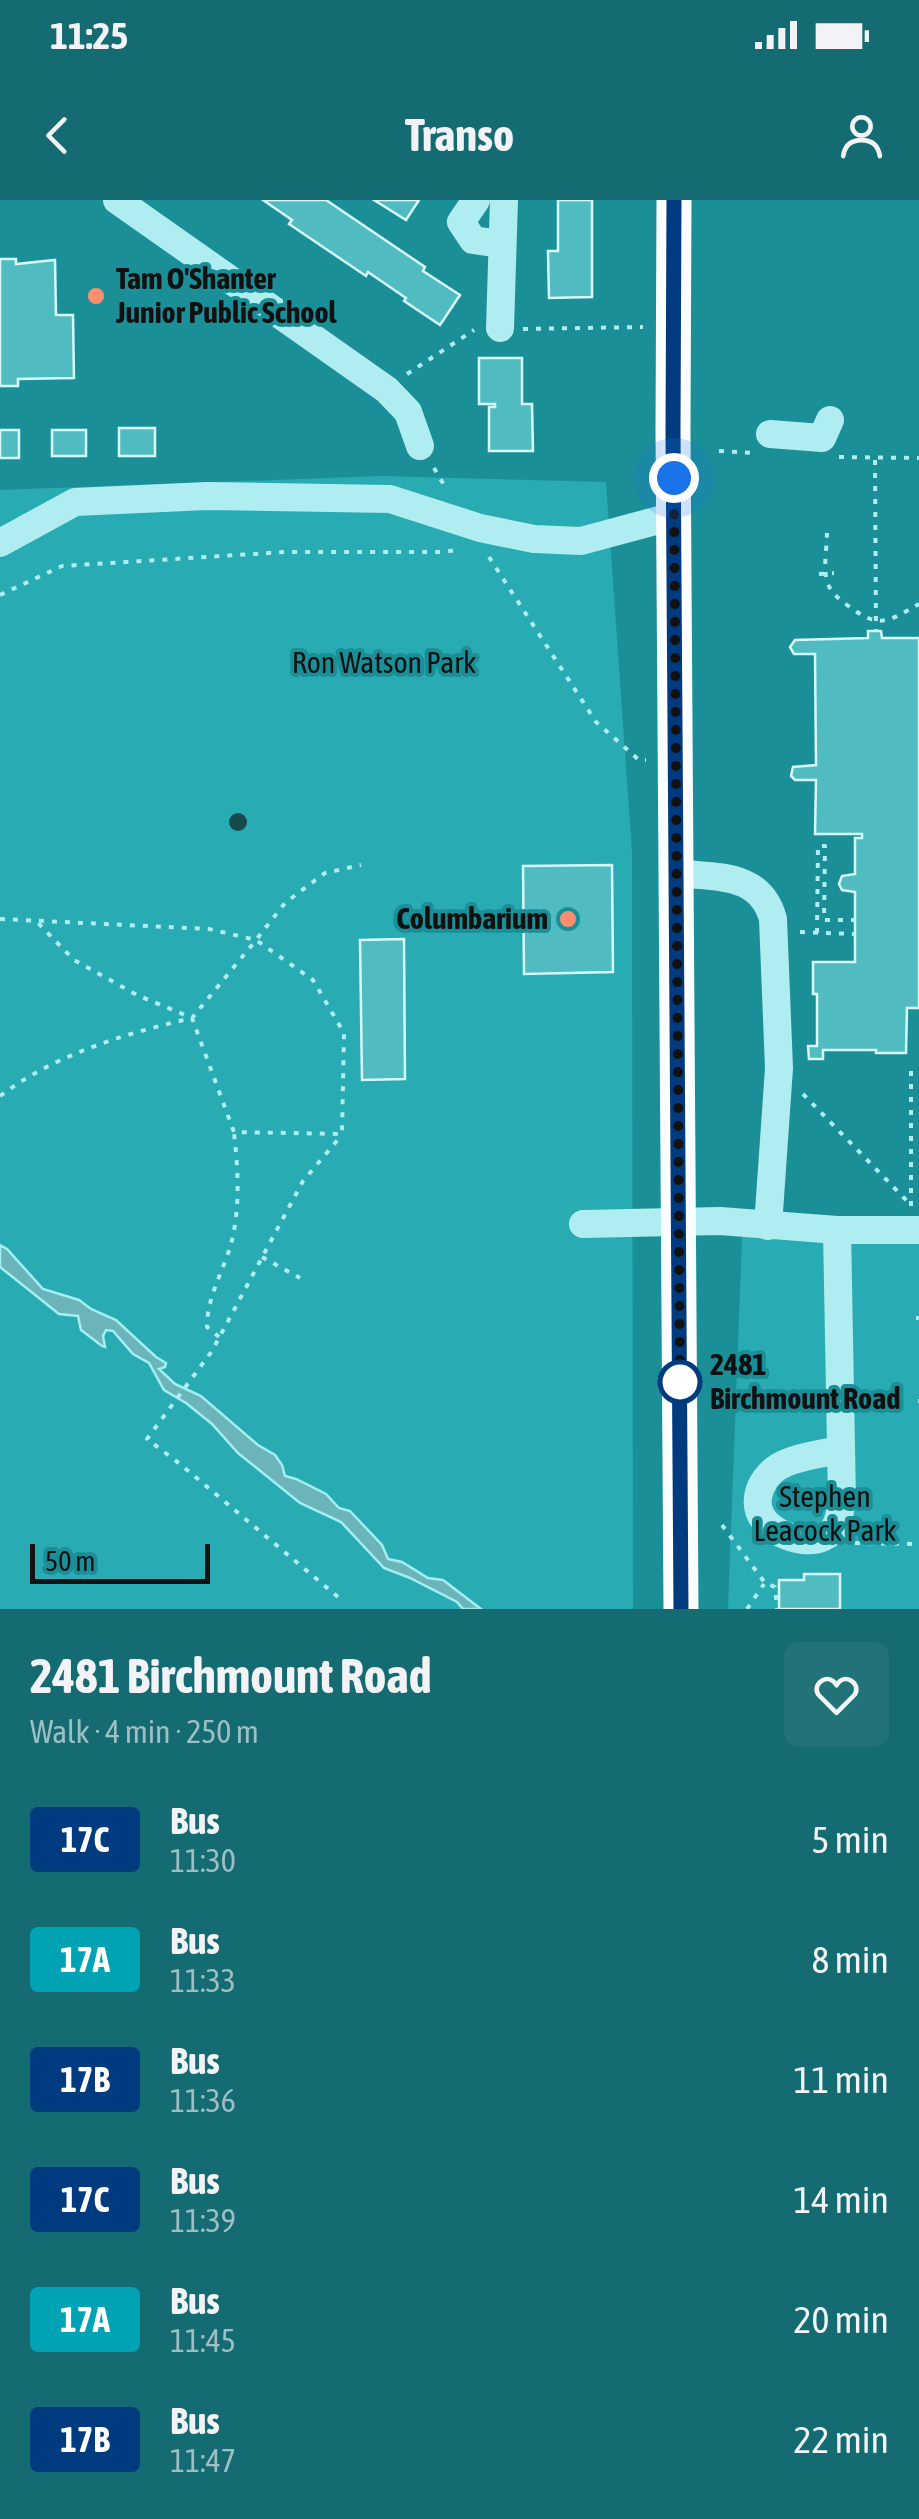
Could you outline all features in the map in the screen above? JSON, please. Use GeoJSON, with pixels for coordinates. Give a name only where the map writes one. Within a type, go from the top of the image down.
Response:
{"type":"FeatureCollection","features":[{"type":"Feature","properties":{"kind":"main road"},"geometry":{"type":"LineString","coordinates":[[674,200],[681,1609]]}},
{"type":"Feature","properties":{"kind":"street"},"geometry":{"type":"LineString","coordinates":[[117,200],[387,390],[408,412],[420,446]]}},
{"type":"Feature","properties":{"kind":"street"},"geometry":{"type":"LineString","coordinates":[[476,200],[461,222],[473,240],[501,244]]}},
{"type":"Feature","properties":{"kind":"street"},"geometry":{"type":"LineString","coordinates":[[500,328],[504,200]]}},
{"type":"Feature","properties":{"kind":"street"},"geometry":{"type":"LineString","coordinates":[[770,434],[822,438],[830,420]]}},
{"type":"Feature","properties":{"kind":"street"},"geometry":{"type":"LineString","coordinates":[[0,543],[75,502],[207,496],[390,499],[452,519],[480,536],[580,541],[674,516]]}},
{"type":"Feature","properties":{"kind":"street"},"geometry":{"type":"LineString","coordinates":[[676,872],[736,881],[756,889],[770,907],[775,932],[779,1068],[768,1226]]}},
{"type":"Feature","properties":{"kind":"street"},"geometry":{"type":"LineString","coordinates":[[582,1224],[720,1220],[837,1230],[913,1222]]}},
{"type":"Feature","properties":{"kind":"street"},"geometry":{"type":"LineString","coordinates":[[837,1230],[842,1500],[836,1526],[828,1534],[806,1541],[781,1533],[764,1520],[758,1504],[761,1484],[770,1473],[786,1462],[839,1450]]}},
{"type":"Feature","properties":{"kind":"path"},"geometry":{"type":"LineString","coordinates":[[420,446],[448,492],[452,519]]}},
{"type":"Feature","properties":{"kind":"path"},"geometry":{"type":"LineString","coordinates":[[874,458],[876,630]]}},
{"type":"Feature","properties":{"kind":"path"},"geometry":{"type":"LineString","coordinates":[[828,532],[822,574],[833,594],[865,619],[876,622],[918,605]]}},
{"type":"Feature","properties":{"kind":"path"},"geometry":{"type":"LineString","coordinates":[[0,595],[62,566],[285,552],[444,552],[480,536],[596,722],[639,760],[676,759]]}},
{"type":"Feature","properties":{"kind":"path"},"geometry":{"type":"LineString","coordinates":[[822,574],[834,573]]}},
{"type":"Feature","properties":{"kind":"path"},"geometry":{"type":"LineString","coordinates":[[817,933],[818,846],[825,846],[824,920],[855,920]]}},
{"type":"Feature","properties":{"kind":"path"},"geometry":{"type":"LineString","coordinates":[[0,1096],[60,1058],[192,1018],[285,904],[325,874],[361,865]]}},
{"type":"Feature","properties":{"kind":"path"},"geometry":{"type":"LineString","coordinates":[[0,919],[209,929],[256,940],[313,980],[344,1034],[342,1134],[303,1181],[212,1351],[146,1439],[338,1597]]}},
{"type":"Feature","properties":{"kind":"path"},"geometry":{"type":"LineString","coordinates":[[36,921],[74,960],[137,995],[192,1018],[234,1132],[239,1182],[233,1238],[207,1308],[207,1327],[219,1337]]}},
{"type":"Feature","properties":{"kind":"path"},"geometry":{"type":"LineString","coordinates":[[775,932],[855,934]]}},
{"type":"Feature","properties":{"kind":"path"},"geometry":{"type":"LineString","coordinates":[[911,1063],[913,1222]]}},
{"type":"Feature","properties":{"kind":"path"},"geometry":{"type":"LineString","coordinates":[[779,1068],[913,1222]]}},
{"type":"Feature","properties":{"kind":"path"},"geometry":{"type":"LineString","coordinates":[[234,1132],[342,1134]]}},
{"type":"Feature","properties":{"kind":"path"},"geometry":{"type":"LineString","coordinates":[[262,1256],[300,1278]]}},
{"type":"Feature","properties":{"kind":"path"},"geometry":{"type":"LineString","coordinates":[[722,1524],[765,1584],[775,1586],[777,1609]]}},
{"type":"Feature","properties":{"kind":"path"},"geometry":{"type":"LineString","coordinates":[[815,1540],[919,1544]]}},
{"type":"Feature","properties":{"kind":"path"},"geometry":{"type":"LineString","coordinates":[[747,1609],[765,1584]]}},
{"type":"Feature","properties":{"kind":"green space","name":"Ron Watson Park"},"geometry":{"type":"Polygon","coordinates":[[[381,476],[606,482],[632,852],[633,1609],[0,1609],[0,490],[381,476]]]}},
{"type":"Feature","properties":{"kind":"green space","name":"Stephen Leacock Park"},"geometry":{"type":"Polygon","coordinates":[[[742,1237],[919,1240],[919,1609],[728,1609],[742,1237]]]}},
{"type":"Feature","properties":{"kind":"shaded area"},"geometry":{"type":"Polygon","coordinates":[[[0,1245],[43,1289],[79,1300],[116,1320],[166,1363],[159,1369],[175,1384],[201,1396],[275,1455],[285,1476],[326,1494],[339,1508],[350,1511],[382,1545],[388,1559],[402,1562],[428,1578],[443,1580],[481,1609],[463,1609],[457,1602],[384,1568],[341,1522],[300,1503],[238,1453],[212,1424],[164,1390],[149,1363],[133,1354],[113,1331],[106,1330],[105,1347],[102,1346],[81,1330],[78,1316],[59,1314],[0,1267],[0,1245]]]}},
{"type":"Feature","properties":{"kind":"building"},"geometry":{"type":"Polygon","coordinates":[[[263,200],[326,200],[460,295],[440,325],[368,272],[366,276],[289,224],[292,220],[263,200]]]}},
{"type":"Feature","properties":{"kind":"building"},"geometry":{"type":"Polygon","coordinates":[[[374,200],[419,200],[406,220],[374,200]]]}},
{"type":"Feature","properties":{"kind":"building"},"geometry":{"type":"Polygon","coordinates":[[[558,200],[592,200],[592,297],[549,298],[548,251],[558,251],[558,200]]]}},
{"type":"Feature","properties":{"kind":"building"},"geometry":{"type":"Polygon","coordinates":[[[0,259],[16,259],[16,264],[55,260],[56,315],[73,315],[74,378],[18,379],[18,386],[0,386],[0,259]]]}},
{"type":"Feature","properties":{"kind":"building"},"geometry":{"type":"Polygon","coordinates":[[[479,358],[522,358],[522,404],[532,404],[533,451],[489,451],[489,407],[495,404],[479,404],[479,358]]]}},
{"type":"Feature","properties":{"kind":"building"},"geometry":{"type":"Polygon","coordinates":[[[119,428],[155,428],[155,456],[119,456],[119,428]]]}},
{"type":"Feature","properties":{"kind":"building"},"geometry":{"type":"Polygon","coordinates":[[[0,430],[19,430],[19,458],[0,458],[0,430]]]}},
{"type":"Feature","properties":{"kind":"building"},"geometry":{"type":"Polygon","coordinates":[[[52,430],[86,430],[86,456],[52,456],[52,430]]]}},
{"type":"Feature","properties":{"kind":"building"},"geometry":{"type":"Polygon","coordinates":[[[868,631],[881,631],[882,638],[919,638],[919,1008],[907,1008],[906,1053],[823,1050],[823,1059],[809,1059],[808,1046],[817,1046],[813,962],[855,962],[855,892],[842,890],[839,884],[842,876],[855,874],[855,838],[862,838],[862,834],[815,834],[816,780],[795,780],[791,776],[793,767],[816,765],[815,654],[794,654],[790,647],[795,640],[868,638],[868,631]]]}},
{"type":"Feature","properties":{"kind":"building","name":"Columbarium"},"geometry":{"type":"Polygon","coordinates":[[[612,865],[613,972],[524,974],[523,866],[612,865]]]}},
{"type":"Feature","properties":{"kind":"building"},"geometry":{"type":"Polygon","coordinates":[[[404,939],[405,1079],[362,1080],[360,940],[404,939]]]}},
{"type":"Feature","properties":{"kind":"building"},"geometry":{"type":"Polygon","coordinates":[[[804,1574],[840,1574],[840,1609],[779,1609],[779,1580],[804,1580],[804,1574]]]}},
{"type":"Feature","properties":{"kind":"bus line","name":"17C"},"geometry":{"type":"LineString","coordinates":[[674,200],[681,1609]]}},
{"type":"Feature","properties":{"kind":"place","name":"Tam O'Shanter Junior Public School"},"geometry":{"type":"Point","coordinates":[96,296]}},
{"type":"Feature","properties":{"kind":"place","name":"Columbarium"},"geometry":{"type":"Point","coordinates":[568,919]}},
{"type":"Feature","properties":{"kind":"place","name":"2481 Birchmount Road"},"geometry":{"type":"Point","coordinates":[680,1382]}},
{"type":"Feature","properties":{"kind":"route"},"geometry":{"type":"LineString","coordinates":[[674,478],[680,1390],[680,1382]]}}]}
